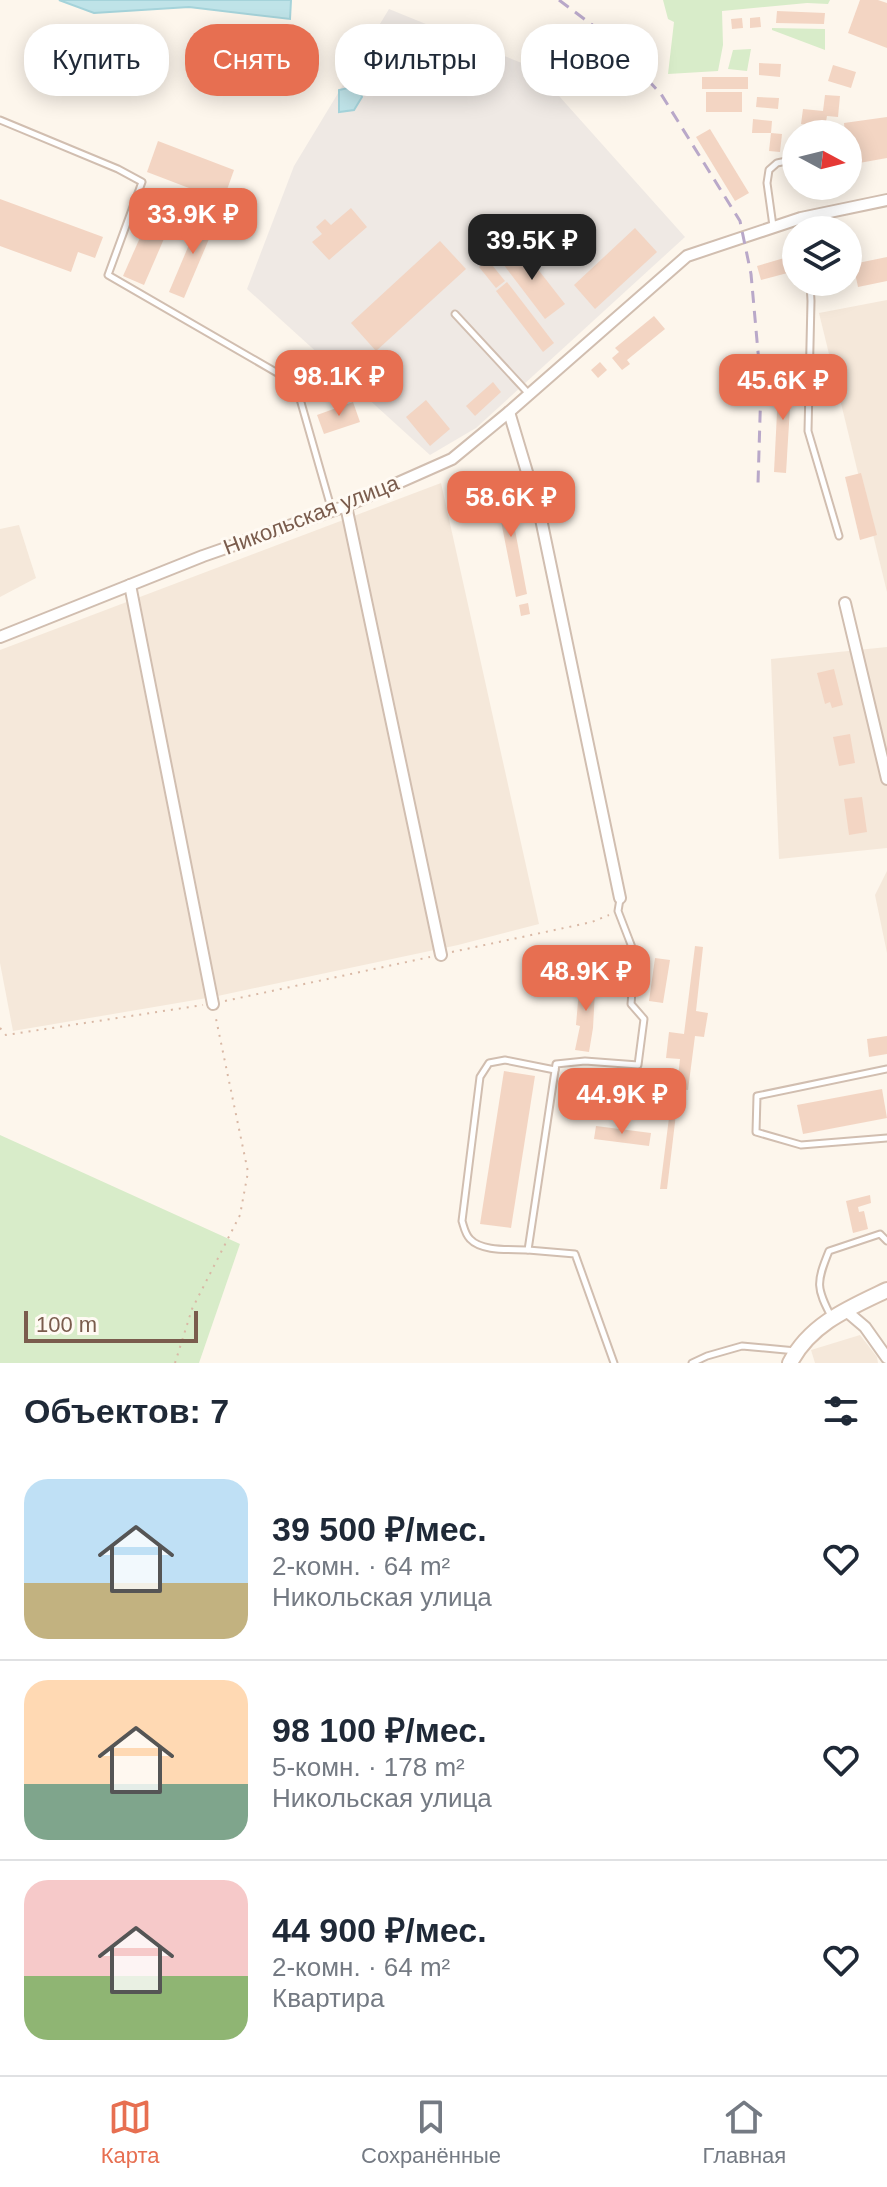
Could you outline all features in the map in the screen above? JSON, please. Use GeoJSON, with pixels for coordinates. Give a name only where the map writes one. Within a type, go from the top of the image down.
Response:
{"type":"FeatureCollection","features":[{"type":"Feature","properties":{"kind":"main road"},"geometry":{"type":"LineString","coordinates":[[793,1357],[812,1333],[838,1314],[887,1290]]}},
{"type":"Feature","properties":{"kind":"street","name":"Никольская улица"},"geometry":{"type":"LineString","coordinates":[[811,216],[887,200]]}},
{"type":"Feature","properties":{"kind":"street","name":"Никольская улица"},"geometry":{"type":"LineString","coordinates":[[0,637],[203,556],[346,506],[452,459],[687,256],[782,224]]}},
{"type":"Feature","properties":{"kind":"street"},"geometry":{"type":"LineString","coordinates":[[509,412],[541,519],[620,898]]}},
{"type":"Feature","properties":{"kind":"street"},"geometry":{"type":"LineString","coordinates":[[346,506],[441,955]]}},
{"type":"Feature","properties":{"kind":"street"},"geometry":{"type":"LineString","coordinates":[[130,585],[213,1004]]}},
{"type":"Feature","properties":{"kind":"street"},"geometry":{"type":"LineString","coordinates":[[845,603],[887,779]]}},
{"type":"Feature","properties":{"kind":"street"},"geometry":{"type":"LineString","coordinates":[[838,1314],[865,1327],[887,1358]]}},
{"type":"Feature","properties":{"kind":"lane"},"geometry":{"type":"LineString","coordinates":[[0,120],[142,182],[108,275],[286,378],[298,392],[332,511]]}},
{"type":"Feature","properties":{"kind":"lane"},"geometry":{"type":"LineString","coordinates":[[773,227],[767,183],[769,170],[782,162]]}},
{"type":"Feature","properties":{"kind":"lane"},"geometry":{"type":"LineString","coordinates":[[811,296],[808,431],[839,536]]}},
{"type":"Feature","properties":{"kind":"lane"},"geometry":{"type":"LineString","coordinates":[[455,314],[529,394]]}},
{"type":"Feature","properties":{"kind":"lane"},"geometry":{"type":"LineString","coordinates":[[528,1250],[556,1064],[585,1061],[638,1065],[644,1019],[631,1004],[635,955],[618,911],[620,898]]}},
{"type":"Feature","properties":{"kind":"lane"},"geometry":{"type":"LineString","coordinates":[[555,1070],[505,1060],[489,1063],[480,1077],[462,1221],[467,1237],[476,1244],[575,1254],[614,1363]]}},
{"type":"Feature","properties":{"kind":"lane"},"geometry":{"type":"LineString","coordinates":[[887,1069],[757,1096],[756,1132],[801,1145],[887,1138]]}},
{"type":"Feature","properties":{"kind":"lane"},"geometry":{"type":"LineString","coordinates":[[838,1314],[819,1294],[820,1273],[829,1251],[880,1234],[887,1241]]}},
{"type":"Feature","properties":{"kind":"lane"},"geometry":{"type":"LineString","coordinates":[[692,1363],[742,1346],[793,1357]]}},
{"type":"Feature","properties":{"kind":"path"},"geometry":{"type":"LineString","coordinates":[[0,1028],[6,1035],[213,1004],[592,922],[618,911]]}},
{"type":"Feature","properties":{"kind":"path"},"geometry":{"type":"LineString","coordinates":[[175,1363],[192,1309],[240,1215],[248,1172],[213,1004]]}},
{"type":"Feature","properties":{"kind":"shaded area"},"geometry":{"type":"Polygon","coordinates":[[[389,9],[426,24],[380,24],[389,9]]]}},
{"type":"Feature","properties":{"kind":"shaded area"},"geometry":{"type":"Polygon","coordinates":[[[505,56],[521,63],[521,96],[559,96],[685,237],[476,428],[430,455],[247,289],[294,166],[336,96],[505,96],[505,56]]]}},
{"type":"Feature","properties":{"kind":"shaded area"},"geometry":{"type":"Polygon","coordinates":[[[887,300],[887,592],[819,313],[887,300]]]}},
{"type":"Feature","properties":{"kind":"shaded area"},"geometry":{"type":"Polygon","coordinates":[[[441,483],[539,924],[458,945],[213,997],[13,1031],[0,963],[0,650],[441,483]]]}},
{"type":"Feature","properties":{"kind":"shaded area"},"geometry":{"type":"Polygon","coordinates":[[[19,525],[36,578],[0,597],[0,529],[19,525]]]}},
{"type":"Feature","properties":{"kind":"shaded area"},"geometry":{"type":"Polygon","coordinates":[[[887,647],[887,848],[779,859],[771,659],[887,647]]]}},
{"type":"Feature","properties":{"kind":"shaded area"},"geometry":{"type":"Polygon","coordinates":[[[887,871],[887,953],[875,895],[887,871]]]}},
{"type":"Feature","properties":{"kind":"shaded area"},"geometry":{"type":"Polygon","coordinates":[[[860,1335],[877,1357],[878,1363],[815,1363],[811,1350],[860,1335]]]}},
{"type":"Feature","properties":{"kind":"green space"},"geometry":{"type":"Polygon","coordinates":[[[663,0],[830,0],[828,4],[722,11],[723,45],[718,71],[668,74],[674,22],[668,19],[663,0]]]}},
{"type":"Feature","properties":{"kind":"green space"},"geometry":{"type":"Polygon","coordinates":[[[825,29],[825,50],[772,30],[825,29]]]}},
{"type":"Feature","properties":{"kind":"green space"},"geometry":{"type":"Polygon","coordinates":[[[751,49],[747,71],[728,69],[733,50],[751,49]]]}},
{"type":"Feature","properties":{"kind":"green space"},"geometry":{"type":"Polygon","coordinates":[[[0,1135],[240,1244],[199,1363],[0,1363],[0,1135]]]}},
{"type":"Feature","properties":{"kind":"water"},"geometry":{"type":"Polygon","coordinates":[[[59,0],[291,0],[290,19],[189,7],[94,13],[59,0]]]}},
{"type":"Feature","properties":{"kind":"water"},"geometry":{"type":"Polygon","coordinates":[[[339,96],[362,96],[354,110],[339,112],[339,96]]]}},
{"type":"Feature","properties":{"kind":"building"},"geometry":{"type":"Polygon","coordinates":[[[860,0],[887,3],[887,48],[848,33],[860,0]]]}},
{"type":"Feature","properties":{"kind":"building"},"geometry":{"type":"Polygon","coordinates":[[[777,11],[825,13],[824,24],[776,23],[777,11]]]}},
{"type":"Feature","properties":{"kind":"building"},"geometry":{"type":"Polygon","coordinates":[[[760,17],[761,27],[750,28],[750,18],[760,17]]]}},
{"type":"Feature","properties":{"kind":"building"},"geometry":{"type":"Polygon","coordinates":[[[742,18],[743,28],[732,29],[731,19],[742,18]]]}},
{"type":"Feature","properties":{"kind":"building"},"geometry":{"type":"Polygon","coordinates":[[[759,63],[781,64],[780,77],[759,75],[759,63]]]}},
{"type":"Feature","properties":{"kind":"building"},"geometry":{"type":"Polygon","coordinates":[[[833,65],[856,72],[851,88],[828,81],[833,65]]]}},
{"type":"Feature","properties":{"kind":"building"},"geometry":{"type":"Polygon","coordinates":[[[702,77],[748,77],[748,89],[702,89],[702,77]]]}},
{"type":"Feature","properties":{"kind":"building"},"geometry":{"type":"Polygon","coordinates":[[[706,92],[742,92],[742,112],[706,112],[706,92]]]}},
{"type":"Feature","properties":{"kind":"building"},"geometry":{"type":"Polygon","coordinates":[[[825,95],[840,96],[838,117],[802,120],[803,109],[823,111],[825,95]]]}},
{"type":"Feature","properties":{"kind":"building"},"geometry":{"type":"Polygon","coordinates":[[[757,97],[779,98],[778,109],[756,107],[757,97]]]}},
{"type":"Feature","properties":{"kind":"building"},"geometry":{"type":"Polygon","coordinates":[[[887,117],[887,158],[862,162],[862,120],[887,117]]]}},
{"type":"Feature","properties":{"kind":"building"},"geometry":{"type":"Polygon","coordinates":[[[753,119],[772,121],[771,133],[752,133],[753,119]]]}},
{"type":"Feature","properties":{"kind":"building"},"geometry":{"type":"Polygon","coordinates":[[[710,129],[749,193],[735,201],[696,137],[710,129]]]}},
{"type":"Feature","properties":{"kind":"building"},"geometry":{"type":"Polygon","coordinates":[[[771,133],[782,134],[780,152],[769,151],[771,133]]]}},
{"type":"Feature","properties":{"kind":"building"},"geometry":{"type":"Polygon","coordinates":[[[158,141],[234,170],[223,201],[147,172],[158,141]]]}},
{"type":"Feature","properties":{"kind":"building"},"geometry":{"type":"Polygon","coordinates":[[[159,195],[179,204],[144,285],[123,276],[159,195]]]}},
{"type":"Feature","properties":{"kind":"building"},"geometry":{"type":"Polygon","coordinates":[[[0,199],[103,237],[95,258],[78,252],[71,272],[0,246],[0,199]]]}},
{"type":"Feature","properties":{"kind":"building"},"geometry":{"type":"Polygon","coordinates":[[[351,208],[367,227],[329,260],[312,242],[322,234],[316,227],[325,219],[331,225],[351,208]]]}},
{"type":"Feature","properties":{"kind":"building"},"geometry":{"type":"Polygon","coordinates":[[[202,214],[217,220],[184,298],[169,292],[202,214]]]}},
{"type":"Feature","properties":{"kind":"building"},"geometry":{"type":"Polygon","coordinates":[[[635,228],[657,252],[595,309],[574,285],[635,228]]]}},
{"type":"Feature","properties":{"kind":"building"},"geometry":{"type":"Polygon","coordinates":[[[440,241],[466,269],[376,351],[351,323],[440,241]]]}},
{"type":"Feature","properties":{"kind":"building"},"geometry":{"type":"Polygon","coordinates":[[[519,245],[565,304],[545,319],[500,260],[519,245]]]}},
{"type":"Feature","properties":{"kind":"building"},"geometry":{"type":"Polygon","coordinates":[[[887,257],[887,281],[862,286],[862,262],[887,257]]]}},
{"type":"Feature","properties":{"kind":"building"},"geometry":{"type":"Polygon","coordinates":[[[782,259],[782,274],[761,280],[757,266],[782,259]]]}},
{"type":"Feature","properties":{"kind":"building"},"geometry":{"type":"Polygon","coordinates":[[[488,260],[505,281],[496,288],[479,267],[488,260]]]}},
{"type":"Feature","properties":{"kind":"building"},"geometry":{"type":"Polygon","coordinates":[[[507,282],[554,343],[543,352],[496,291],[507,282]]]}},
{"type":"Feature","properties":{"kind":"building"},"geometry":{"type":"Polygon","coordinates":[[[654,316],[665,329],[627,360],[630,364],[622,370],[612,358],[619,352],[615,348],[654,316]]]}},
{"type":"Feature","properties":{"kind":"building"},"geometry":{"type":"Polygon","coordinates":[[[600,362],[607,370],[598,378],[591,370],[600,362]]]}},
{"type":"Feature","properties":{"kind":"building"},"geometry":{"type":"Polygon","coordinates":[[[779,373],[792,374],[786,473],[774,472],[779,373]]]}},
{"type":"Feature","properties":{"kind":"building"},"geometry":{"type":"Polygon","coordinates":[[[493,382],[501,392],[475,416],[466,406],[493,382]]]}},
{"type":"Feature","properties":{"kind":"building"},"geometry":{"type":"Polygon","coordinates":[[[426,400],[450,429],[430,446],[406,417],[426,400]]]}},
{"type":"Feature","properties":{"kind":"building"},"geometry":{"type":"Polygon","coordinates":[[[353,402],[360,422],[324,434],[317,415],[353,402]]]}},
{"type":"Feature","properties":{"kind":"building"},"geometry":{"type":"Polygon","coordinates":[[[861,473],[877,535],[860,540],[845,477],[861,473]]]}},
{"type":"Feature","properties":{"kind":"building"},"geometry":{"type":"Polygon","coordinates":[[[510,490],[527,594],[516,597],[493,493],[510,490]]]}},
{"type":"Feature","properties":{"kind":"building"},"geometry":{"type":"Polygon","coordinates":[[[528,603],[530,614],[521,616],[519,605],[528,603]]]}},
{"type":"Feature","properties":{"kind":"building"},"geometry":{"type":"Polygon","coordinates":[[[834,669],[843,705],[832,708],[830,702],[825,704],[817,673],[834,669]]]}},
{"type":"Feature","properties":{"kind":"building"},"geometry":{"type":"Polygon","coordinates":[[[850,734],[855,763],[839,766],[833,737],[850,734]]]}},
{"type":"Feature","properties":{"kind":"building"},"geometry":{"type":"Polygon","coordinates":[[[862,797],[867,832],[849,835],[844,799],[862,797]]]}},
{"type":"Feature","properties":{"kind":"building"},"geometry":{"type":"Polygon","coordinates":[[[695,946],[703,947],[696,1011],[708,1013],[704,1037],[695,1036],[688,1090],[679,1089],[667,1189],[660,1189],[673,1086],[677,1086],[680,1059],[666,1058],[669,1032],[684,1034],[695,946]]]}},
{"type":"Feature","properties":{"kind":"building"},"geometry":{"type":"Polygon","coordinates":[[[655,958],[670,960],[663,1003],[649,1001],[655,958]]]}},
{"type":"Feature","properties":{"kind":"building"},"geometry":{"type":"Polygon","coordinates":[[[586,972],[596,972],[589,1052],[575,1050],[580,1026],[576,1025],[579,990],[584,991],[586,972]]]}},
{"type":"Feature","properties":{"kind":"building"},"geometry":{"type":"Polygon","coordinates":[[[887,1036],[887,1054],[869,1057],[867,1039],[887,1036]]]}},
{"type":"Feature","properties":{"kind":"building"},"geometry":{"type":"Polygon","coordinates":[[[504,1071],[535,1076],[511,1228],[480,1224],[504,1071]]]}},
{"type":"Feature","properties":{"kind":"building"},"geometry":{"type":"Polygon","coordinates":[[[882,1089],[887,1118],[803,1134],[797,1105],[882,1089]]]}},
{"type":"Feature","properties":{"kind":"building"},"geometry":{"type":"Polygon","coordinates":[[[596,1126],[651,1133],[649,1146],[594,1139],[596,1126]]]}},
{"type":"Feature","properties":{"kind":"building"},"geometry":{"type":"Polygon","coordinates":[[[870,1195],[871,1203],[858,1207],[859,1212],[864,1211],[868,1229],[853,1233],[846,1201],[870,1195]]]}},
{"type":"Feature","properties":{"kind":"railway"},"geometry":{"type":"LineString","coordinates":[[559,0],[607,36],[661,94],[740,221],[751,274],[761,385],[758,484]]}}]}
